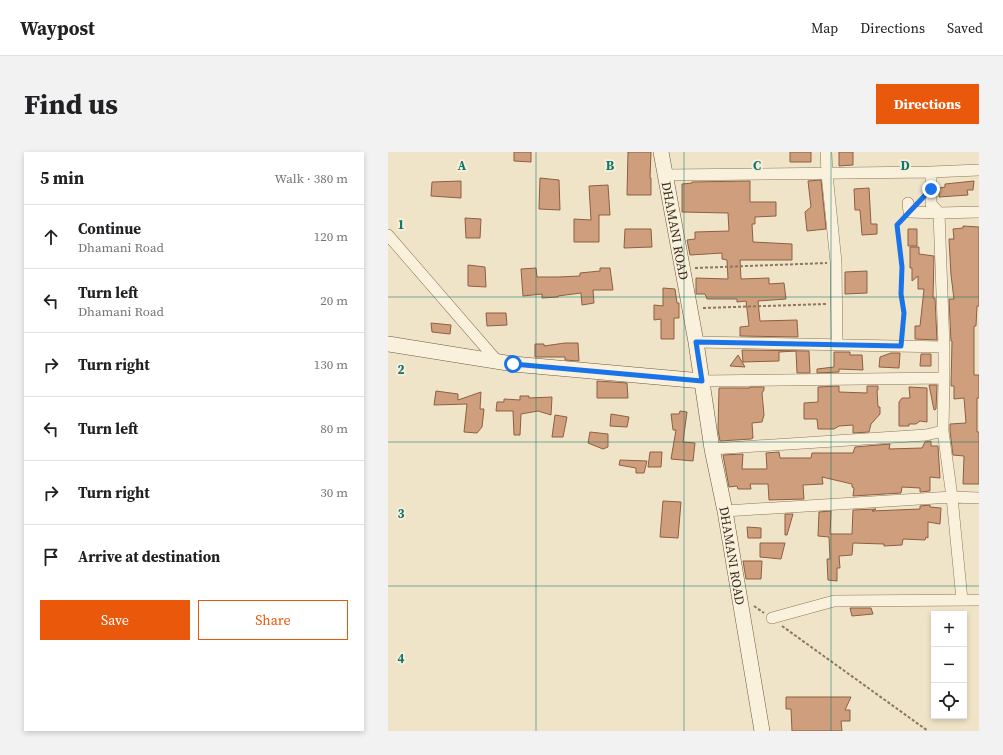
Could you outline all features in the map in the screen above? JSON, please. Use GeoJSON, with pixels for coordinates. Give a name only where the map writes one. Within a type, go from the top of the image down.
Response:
{"type":"FeatureCollection","features":[{"type":"Feature","properties":{"kind":"main road","name":"DHAMANI ROAD"},"geometry":{"type":"LineString","coordinates":[[661,152],[696,342],[712,448],[725,511],[762,731]]}},
{"type":"Feature","properties":{"kind":"main road"},"geometry":{"type":"LineString","coordinates":[[388,344],[498,362],[702,381]]}},
{"type":"Feature","properties":{"kind":"street"},"geometry":{"type":"LineString","coordinates":[[826,152],[836,262],[837,345]]}},
{"type":"Feature","properties":{"kind":"street"},"geometry":{"type":"LineString","coordinates":[[665,175],[827,174],[979,170]]}},
{"type":"Feature","properties":{"kind":"street"},"geometry":{"type":"LineString","coordinates":[[932,172],[931,204],[939,213],[944,347],[943,431],[952,497],[962,600]]}},
{"type":"Feature","properties":{"kind":"street"},"geometry":{"type":"LineString","coordinates":[[909,208],[939,213],[979,212]]}},
{"type":"Feature","properties":{"kind":"street"},"geometry":{"type":"LineString","coordinates":[[388,235],[498,362]]}},
{"type":"Feature","properties":{"kind":"street"},"geometry":{"type":"LineString","coordinates":[[696,342],[944,347]]}},
{"type":"Feature","properties":{"kind":"street"},"geometry":{"type":"LineString","coordinates":[[702,381],[944,378]]}},
{"type":"Feature","properties":{"kind":"street"},"geometry":{"type":"LineString","coordinates":[[712,448],[926,435],[943,431]]}},
{"type":"Feature","properties":{"kind":"street"},"geometry":{"type":"LineString","coordinates":[[725,511],[952,497],[979,498]]}},
{"type":"Feature","properties":{"kind":"street"},"geometry":{"type":"LineString","coordinates":[[772,618],[834,601],[979,600]]}},
{"type":"Feature","properties":{"kind":"path"},"geometry":{"type":"LineString","coordinates":[[901,346],[904,313],[901,294],[902,267],[897,225],[909,208]]}},
{"type":"Feature","properties":{"kind":"path"},"geometry":{"type":"LineString","coordinates":[[682,268],[836,262]]}},
{"type":"Feature","properties":{"kind":"path"},"geometry":{"type":"LineString","coordinates":[[690,309],[836,304]]}},
{"type":"Feature","properties":{"kind":"path"},"geometry":{"type":"LineString","coordinates":[[739,595],[928,731]]}},
{"type":"Feature","properties":{"kind":"building"},"geometry":{"type":"Polygon","coordinates":[[[514,152],[531,152],[531,162],[514,161],[514,152]]]}},
{"type":"Feature","properties":{"kind":"building"},"geometry":{"type":"Polygon","coordinates":[[[628,152],[651,152],[651,195],[627,195],[628,152]]]}},
{"type":"Feature","properties":{"kind":"building"},"geometry":{"type":"Polygon","coordinates":[[[790,152],[811,152],[811,162],[790,162],[790,152]]]}},
{"type":"Feature","properties":{"kind":"building"},"geometry":{"type":"Polygon","coordinates":[[[839,152],[853,152],[853,165],[839,166],[839,152]]]}},
{"type":"Feature","properties":{"kind":"building"},"geometry":{"type":"Polygon","coordinates":[[[540,178],[559,180],[560,210],[539,209],[540,178]]]}},
{"type":"Feature","properties":{"kind":"building"},"geometry":{"type":"Polygon","coordinates":[[[821,180],[826,229],[807,231],[805,212],[811,207],[808,181],[821,180]]]}},
{"type":"Feature","properties":{"kind":"building"},"geometry":{"type":"Polygon","coordinates":[[[461,181],[461,198],[431,196],[432,182],[461,181]]]}},
{"type":"Feature","properties":{"kind":"building"},"geometry":{"type":"Polygon","coordinates":[[[750,181],[750,202],[776,202],[776,216],[755,217],[755,224],[752,224],[753,242],[792,244],[792,260],[740,260],[741,279],[769,278],[769,284],[784,283],[786,299],[758,301],[760,321],[797,320],[798,337],[740,336],[740,327],[749,326],[746,301],[737,302],[737,299],[707,299],[705,294],[696,294],[696,278],[728,279],[727,260],[722,259],[722,253],[690,255],[687,240],[695,239],[695,232],[729,231],[728,213],[682,212],[682,184],[692,182],[750,181]]]}},
{"type":"Feature","properties":{"kind":"building"},"geometry":{"type":"Polygon","coordinates":[[[974,181],[973,190],[967,190],[968,195],[939,197],[939,188],[945,187],[945,184],[974,181]]]}},
{"type":"Feature","properties":{"kind":"building"},"geometry":{"type":"Polygon","coordinates":[[[608,185],[610,215],[599,215],[599,242],[574,242],[574,219],[591,220],[589,186],[608,185]]]}},
{"type":"Feature","properties":{"kind":"building"},"geometry":{"type":"Polygon","coordinates":[[[869,188],[871,224],[877,224],[877,234],[862,235],[860,210],[855,210],[854,189],[869,188]]]}},
{"type":"Feature","properties":{"kind":"building"},"geometry":{"type":"Polygon","coordinates":[[[465,218],[481,219],[480,238],[466,238],[465,218]]]}},
{"type":"Feature","properties":{"kind":"building"},"geometry":{"type":"Polygon","coordinates":[[[963,226],[979,227],[979,306],[977,306],[976,326],[974,326],[974,375],[979,375],[977,432],[979,432],[979,484],[963,484],[964,456],[953,455],[950,431],[950,424],[966,423],[964,398],[954,399],[954,386],[951,386],[952,341],[949,299],[954,299],[949,239],[954,239],[953,229],[963,228],[963,226]]]}},
{"type":"Feature","properties":{"kind":"building"},"geometry":{"type":"Polygon","coordinates":[[[625,229],[651,229],[652,247],[624,248],[625,229]]]}},
{"type":"Feature","properties":{"kind":"building"},"geometry":{"type":"Polygon","coordinates":[[[908,229],[917,229],[917,246],[908,246],[908,229]]]}},
{"type":"Feature","properties":{"kind":"building"},"geometry":{"type":"Polygon","coordinates":[[[910,247],[919,247],[919,254],[934,256],[933,298],[935,298],[937,340],[915,339],[915,326],[920,326],[924,289],[918,289],[918,276],[912,281],[912,268],[910,268],[910,247]]]}},
{"type":"Feature","properties":{"kind":"building"},"geometry":{"type":"Polygon","coordinates":[[[468,265],[485,267],[486,287],[468,286],[468,265]]]}},
{"type":"Feature","properties":{"kind":"building"},"geometry":{"type":"Polygon","coordinates":[[[536,268],[537,277],[558,277],[580,276],[580,273],[600,271],[600,268],[610,268],[613,290],[593,290],[594,303],[582,305],[581,293],[542,298],[542,294],[523,296],[521,269],[536,268]]]}},
{"type":"Feature","properties":{"kind":"building"},"geometry":{"type":"Polygon","coordinates":[[[867,271],[867,293],[845,294],[845,272],[867,271]]]}},
{"type":"Feature","properties":{"kind":"building"},"geometry":{"type":"Polygon","coordinates":[[[663,288],[675,289],[677,303],[679,303],[679,318],[674,318],[674,339],[661,339],[661,319],[654,320],[654,305],[663,306],[663,288]]]}},
{"type":"Feature","properties":{"kind":"building"},"geometry":{"type":"Polygon","coordinates":[[[486,313],[506,313],[507,325],[487,326],[486,313]]]}},
{"type":"Feature","properties":{"kind":"building"},"geometry":{"type":"Polygon","coordinates":[[[431,323],[451,325],[450,334],[432,332],[431,323]]]}},
{"type":"Feature","properties":{"kind":"building"},"geometry":{"type":"Polygon","coordinates":[[[578,343],[579,361],[565,360],[565,357],[535,357],[535,344],[544,344],[544,346],[578,343]]]}},
{"type":"Feature","properties":{"kind":"building"},"geometry":{"type":"Polygon","coordinates":[[[742,350],[809,351],[810,373],[797,373],[796,351],[779,352],[779,361],[743,362],[742,350]]]}},
{"type":"Feature","properties":{"kind":"building"},"geometry":{"type":"Polygon","coordinates":[[[834,352],[850,352],[850,355],[862,355],[863,370],[839,369],[839,372],[817,373],[817,369],[834,367],[834,352]]]}},
{"type":"Feature","properties":{"kind":"building"},"geometry":{"type":"Polygon","coordinates":[[[891,353],[900,353],[899,368],[879,367],[880,357],[891,353]]]}},
{"type":"Feature","properties":{"kind":"building"},"geometry":{"type":"Polygon","coordinates":[[[921,354],[931,354],[931,366],[920,366],[921,354]]]}},
{"type":"Feature","properties":{"kind":"building"},"geometry":{"type":"Polygon","coordinates":[[[738,355],[745,367],[730,366],[738,355]]]}},
{"type":"Feature","properties":{"kind":"building"},"geometry":{"type":"Polygon","coordinates":[[[597,381],[627,383],[628,398],[597,398],[597,381]]]}},
{"type":"Feature","properties":{"kind":"building"},"geometry":{"type":"Polygon","coordinates":[[[929,385],[937,385],[936,409],[934,410],[929,385]]]}},
{"type":"Feature","properties":{"kind":"building"},"geometry":{"type":"Polygon","coordinates":[[[839,386],[839,392],[867,393],[867,386],[878,386],[878,407],[880,407],[880,414],[871,424],[869,432],[853,433],[853,425],[839,426],[834,429],[818,429],[817,419],[804,419],[804,403],[818,402],[818,387],[839,386]]]}},
{"type":"Feature","properties":{"kind":"building"},"geometry":{"type":"Polygon","coordinates":[[[764,387],[762,393],[764,415],[762,422],[752,423],[753,438],[751,439],[720,441],[718,430],[719,388],[764,387]]]}},
{"type":"Feature","properties":{"kind":"building"},"geometry":{"type":"Polygon","coordinates":[[[909,387],[927,388],[927,422],[920,421],[916,424],[909,424],[909,426],[899,426],[899,402],[902,398],[910,398],[909,387]]]}},
{"type":"Feature","properties":{"kind":"building"},"geometry":{"type":"Polygon","coordinates":[[[436,391],[458,394],[458,400],[481,392],[480,409],[484,409],[482,427],[477,433],[464,432],[467,404],[434,405],[436,391]]]}},
{"type":"Feature","properties":{"kind":"building"},"geometry":{"type":"Polygon","coordinates":[[[520,396],[529,396],[529,398],[552,397],[551,415],[538,411],[521,414],[520,435],[514,435],[513,411],[496,411],[497,402],[504,402],[504,399],[520,400],[520,396]]]}},
{"type":"Feature","properties":{"kind":"building"},"geometry":{"type":"Polygon","coordinates":[[[680,411],[687,412],[683,442],[695,443],[693,461],[671,459],[676,430],[673,430],[671,414],[679,414],[680,411]]]}},
{"type":"Feature","properties":{"kind":"building"},"geometry":{"type":"Polygon","coordinates":[[[611,414],[629,417],[627,427],[610,426],[611,414]]]}},
{"type":"Feature","properties":{"kind":"building"},"geometry":{"type":"Polygon","coordinates":[[[555,415],[567,417],[563,437],[552,437],[555,415]]]}},
{"type":"Feature","properties":{"kind":"building"},"geometry":{"type":"Polygon","coordinates":[[[590,432],[608,434],[608,447],[603,449],[588,443],[590,432]]]}},
{"type":"Feature","properties":{"kind":"building"},"geometry":{"type":"Polygon","coordinates":[[[931,441],[931,446],[938,446],[940,478],[930,477],[930,491],[920,492],[920,488],[902,487],[901,493],[853,496],[854,488],[852,487],[852,484],[822,477],[823,484],[803,485],[804,499],[769,500],[768,484],[750,484],[751,489],[738,489],[737,486],[729,487],[723,455],[743,454],[742,469],[767,469],[766,453],[779,452],[780,458],[811,458],[812,453],[853,453],[855,447],[890,444],[889,449],[922,448],[925,442],[931,441]]]}},
{"type":"Feature","properties":{"kind":"building"},"geometry":{"type":"Polygon","coordinates":[[[650,452],[662,452],[661,467],[648,467],[650,452]]]}},
{"type":"Feature","properties":{"kind":"building"},"geometry":{"type":"Polygon","coordinates":[[[620,460],[647,461],[644,473],[636,473],[636,468],[619,465],[620,460]]]}},
{"type":"Feature","properties":{"kind":"building"},"geometry":{"type":"Polygon","coordinates":[[[663,501],[681,502],[678,538],[660,537],[663,501]]]}},
{"type":"Feature","properties":{"kind":"building"},"geometry":{"type":"Polygon","coordinates":[[[930,505],[930,507],[941,508],[940,524],[928,522],[928,538],[926,537],[925,540],[903,539],[902,545],[884,546],[884,544],[853,543],[852,555],[839,556],[840,568],[837,568],[837,581],[828,580],[827,559],[830,559],[829,537],[818,536],[819,512],[831,511],[830,534],[852,534],[853,510],[876,509],[872,511],[920,509],[920,506],[930,505]]]}},
{"type":"Feature","properties":{"kind":"building"},"geometry":{"type":"Polygon","coordinates":[[[785,514],[793,514],[787,535],[785,535],[785,514]]]}},
{"type":"Feature","properties":{"kind":"building"},"geometry":{"type":"Polygon","coordinates":[[[747,527],[761,528],[761,538],[748,538],[747,527]]]}},
{"type":"Feature","properties":{"kind":"building"},"geometry":{"type":"Polygon","coordinates":[[[760,543],[785,543],[781,559],[760,557],[760,543]]]}},
{"type":"Feature","properties":{"kind":"building"},"geometry":{"type":"Polygon","coordinates":[[[743,561],[762,561],[761,579],[746,579],[743,561]]]}},
{"type":"Feature","properties":{"kind":"building"},"geometry":{"type":"Polygon","coordinates":[[[850,608],[871,608],[873,614],[852,616],[850,608]]]}},
{"type":"Feature","properties":{"kind":"building"},"geometry":{"type":"Polygon","coordinates":[[[786,697],[851,697],[845,710],[850,710],[850,721],[841,721],[842,731],[792,731],[791,709],[786,709],[786,697]]]}},
{"type":"Feature","properties":{"kind":"route"},"geometry":{"type":"LineString","coordinates":[[513,364],[702,381],[696,342],[901,346],[904,313],[901,294],[902,267],[897,225],[931,189]]}}]}
